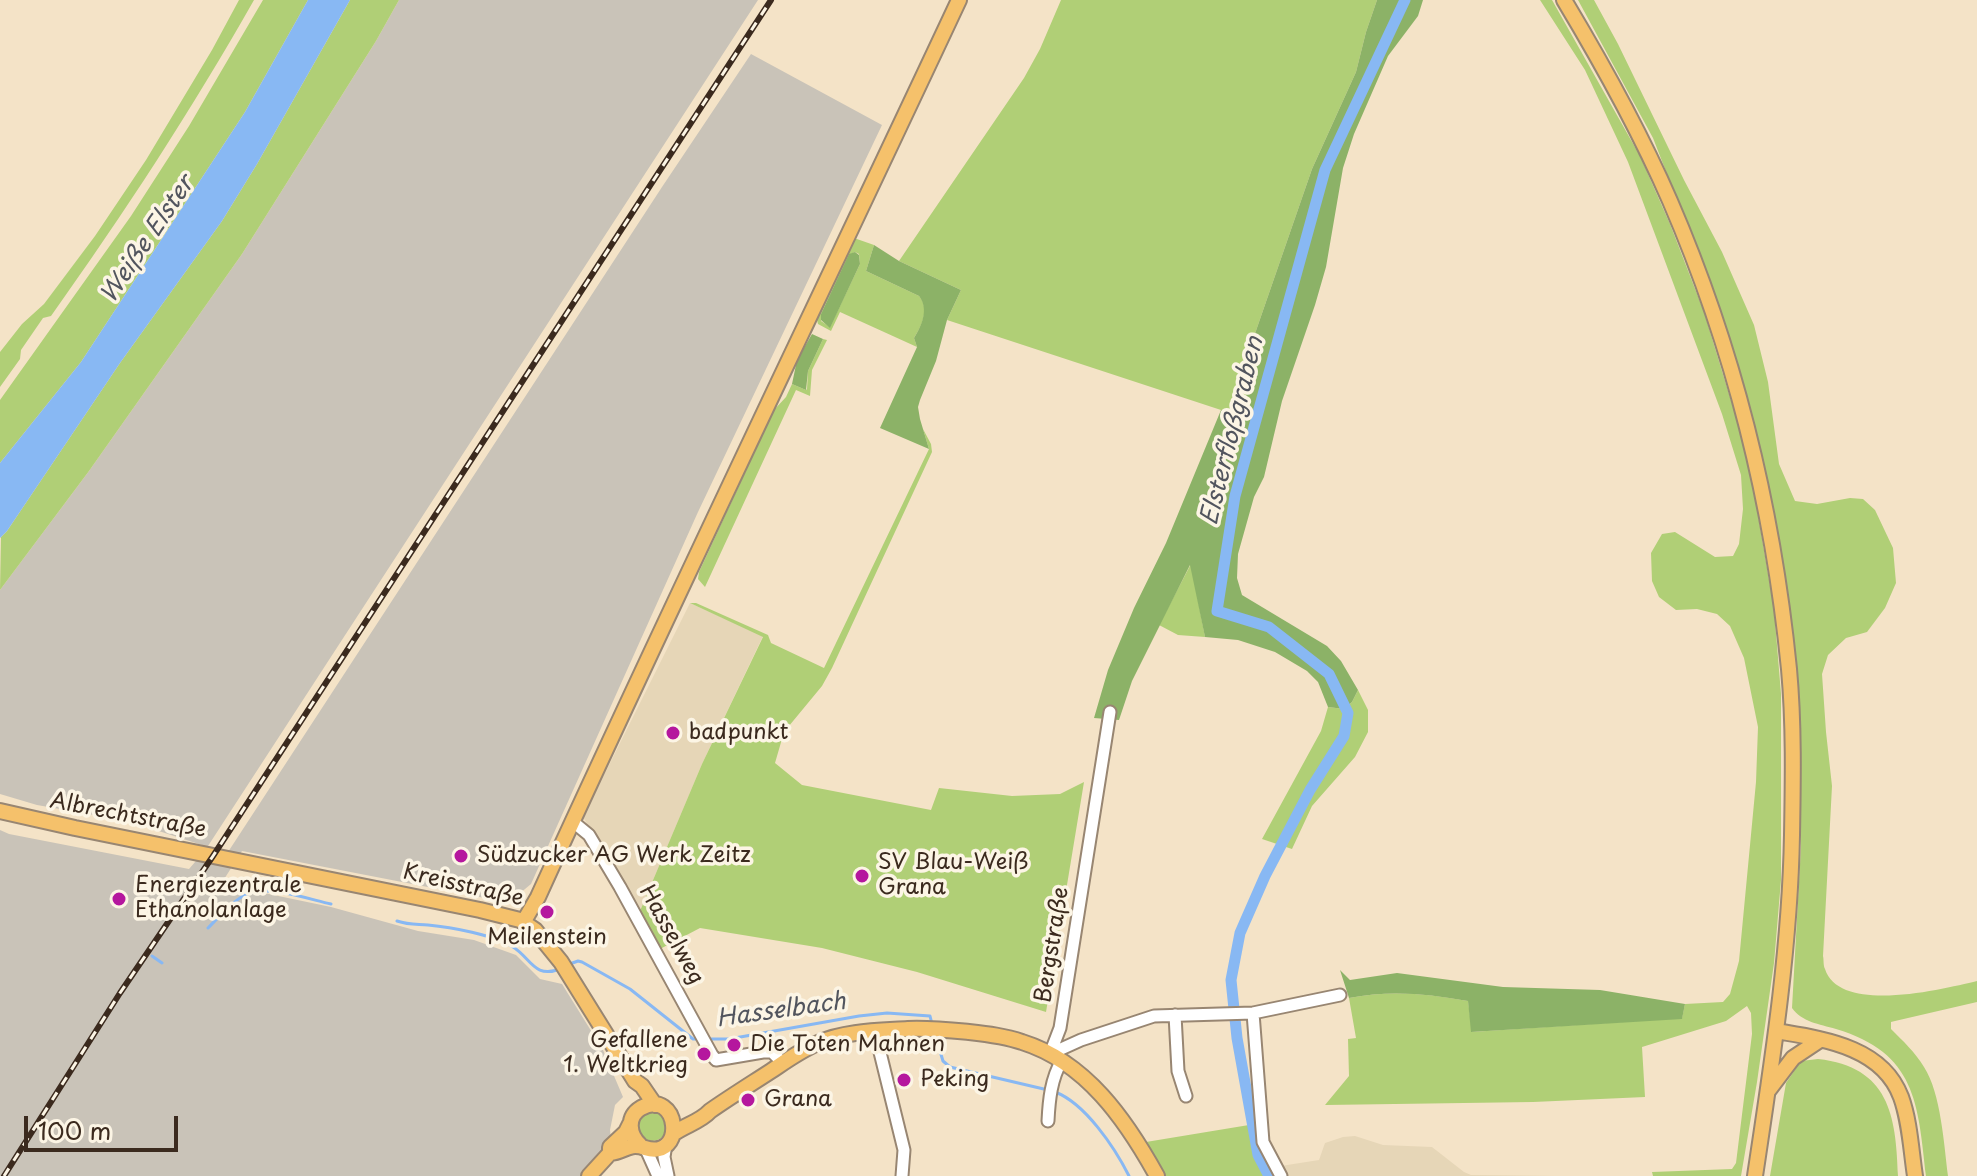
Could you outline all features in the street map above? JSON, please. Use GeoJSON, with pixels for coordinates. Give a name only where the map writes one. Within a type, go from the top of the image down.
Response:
{"type":"FeatureCollection","features":[{"type":"Feature","properties":{"kind":"main road"},"geometry":{"type":"LineString","coordinates":[[524,921],[538,897],[959,0]]}},
{"type":"Feature","properties":{"kind":"main road"},"geometry":{"type":"LineString","coordinates":[[1564,0],[1619,96],[1670,200],[1711,307],[1752,448],[1779,587],[1790,696],[1792,810],[1789,899],[1776,1031],[1755,1176]]}},
{"type":"Feature","properties":{"kind":"main road","name":"Albrechtstraße"},"geometry":{"type":"LineString","coordinates":[[0,811],[248,863]]}},
{"type":"Feature","properties":{"kind":"main road","name":"Kreisstraße"},"geometry":{"type":"LineString","coordinates":[[248,863],[524,921],[561,962],[635,1081],[662,1109]]}},
{"type":"Feature","properties":{"kind":"main road"},"geometry":{"type":"LineString","coordinates":[[610,1153],[632,1145],[656,1149],[680,1129],[705,1117],[781,1061],[829,1039],[875,1032],[948,1030],[1010,1038],[1056,1057],[1084,1078],[1113,1110],[1157,1176]]}},
{"type":"Feature","properties":{"kind":"main road"},"geometry":{"type":"LineString","coordinates":[[1776,1031],[1860,1052],[1880,1066],[1899,1092],[1906,1114],[1915,1176]]}},
{"type":"Feature","properties":{"kind":"main road"},"geometry":{"type":"LineString","coordinates":[[1767,1091],[1793,1058],[1820,1040]]}},
{"type":"Feature","properties":{"kind":"main road","name":"Kreisstraße"},"geometry":{"type":"LineString","coordinates":[[633,1118],[637,1104],[635,1081]]}},
{"type":"Feature","properties":{"kind":"main road"},"geometry":{"type":"LineString","coordinates":[[589,1176],[645,1106],[687,1114],[710,1111]]}},
{"type":"Feature","properties":{"kind":"main road"},"geometry":{"type":"LineString","coordinates":[[662,1109],[674,1123],[669,1139]]}},
{"type":"Feature","properties":{"kind":"main road"},"geometry":{"type":"LineString","coordinates":[[633,1118],[632,1136],[642,1146]]}},
{"type":"Feature","properties":{"kind":"street","name":"Bergstraße"},"geometry":{"type":"LineString","coordinates":[[1048,1121],[1110,712]]}},
{"type":"Feature","properties":{"kind":"street","name":"Hasselweg"},"geometry":{"type":"LineString","coordinates":[[572,821],[589,835],[716,1060],[772,1052],[781,1061]]}},
{"type":"Feature","properties":{"kind":"street"},"geometry":{"type":"LineString","coordinates":[[1056,1057],[1081,1040],[1154,1016],[1253,1013],[1340,995]]}},
{"type":"Feature","properties":{"kind":"street"},"geometry":{"type":"LineString","coordinates":[[1253,1013],[1263,1142],[1281,1176]]}},
{"type":"Feature","properties":{"kind":"street"},"geometry":{"type":"LineString","coordinates":[[1175,1015],[1178,1071],[1186,1096]]}},
{"type":"Feature","properties":{"kind":"street"},"geometry":{"type":"LineString","coordinates":[[875,1032],[904,1150],[902,1176]]}},
{"type":"Feature","properties":{"kind":"street"},"geometry":{"type":"LineString","coordinates":[[668,1176],[664,1157],[669,1139]]}},
{"type":"Feature","properties":{"kind":"street"},"geometry":{"type":"LineString","coordinates":[[642,1146],[658,1176]]}},
{"type":"Feature","properties":{"kind":"shaded area"},"geometry":{"type":"Polygon","coordinates":[[[399,0],[758,0],[208,846],[228,852],[751,54],[882,125],[698,512],[531,884],[519,894],[500,901],[242,851],[221,884],[331,907],[418,931],[474,940],[516,955],[540,979],[562,984],[603,1050],[623,1097],[615,1105],[611,1139],[580,1176],[0,1176],[0,830],[189,869],[208,847],[128,821],[37,805],[0,794],[0,590],[89,471],[242,254],[399,0]]]}},
{"type":"Feature","properties":{"kind":"shaded area"},"geometry":{"type":"Polygon","coordinates":[[[690,603],[763,636],[702,764],[640,911],[583,817],[690,603]]]}},
{"type":"Feature","properties":{"kind":"shaded area"},"geometry":{"type":"Polygon","coordinates":[[[1355,1136],[1383,1145],[1432,1147],[1471,1175],[1555,1176],[1272,1176],[1268,1168],[1319,1160],[1325,1143],[1355,1136]]]}},
{"type":"Feature","properties":{"kind":"green space"},"geometry":{"type":"Polygon","coordinates":[[[239,0],[254,0],[182,121],[51,316],[43,318],[21,350],[20,359],[0,387],[0,352],[22,324],[44,304],[95,236],[146,160],[239,0]]]}},
{"type":"Feature","properties":{"kind":"green space"},"geometry":{"type":"Polygon","coordinates":[[[263,0],[308,0],[245,112],[81,362],[0,463],[0,400],[131,216],[189,126],[263,0]]]}},
{"type":"Feature","properties":{"kind":"green space"},"geometry":{"type":"Polygon","coordinates":[[[350,0],[399,0],[242,254],[89,471],[0,590],[1,537],[222,221],[350,0]]]}},
{"type":"Feature","properties":{"kind":"green space"},"geometry":{"type":"Polygon","coordinates":[[[1061,0],[1377,0],[1356,72],[1312,169],[1250,348],[1245,379],[1247,408],[1221,410],[947,320],[961,290],[899,261],[1024,78],[1061,0]]]}},
{"type":"Feature","properties":{"kind":"green space"},"geometry":{"type":"Polygon","coordinates":[[[1377,0],[1423,0],[1418,16],[1388,56],[1354,134],[1343,168],[1326,267],[1282,401],[1264,477],[1254,497],[1238,554],[1237,578],[1242,595],[1327,646],[1341,661],[1358,690],[1344,709],[1328,707],[1318,682],[1307,671],[1275,652],[1238,640],[1205,637],[1190,565],[1132,681],[1119,720],[1094,718],[1108,670],[1166,543],[1221,410],[1247,408],[1245,379],[1250,348],[1312,169],[1356,72],[1377,0]]]}},
{"type":"Feature","properties":{"kind":"green space"},"geometry":{"type":"Polygon","coordinates":[[[1540,0],[1552,0],[1640,156],[1704,312],[1752,480],[1774,609],[1781,694],[1781,880],[1774,963],[1741,1176],[1653,1176],[1652,1172],[1732,1169],[1736,1163],[1752,1034],[1751,1013],[1747,1006],[1726,1021],[1642,1047],[1645,1097],[1325,1105],[1349,1076],[1348,1039],[1356,1038],[1349,998],[1409,994],[1468,1001],[1472,1032],[1682,1018],[1685,1004],[1723,1002],[1730,994],[1739,961],[1756,782],[1758,727],[1744,658],[1730,626],[1717,614],[1697,609],[1676,610],[1659,597],[1652,581],[1651,553],[1662,534],[1675,532],[1715,557],[1733,556],[1739,544],[1743,509],[1741,475],[1722,414],[1628,162],[1585,70],[1540,0]]]}},
{"type":"Feature","properties":{"kind":"green space"},"geometry":{"type":"Polygon","coordinates":[[[1578,0],[1594,0],[1618,44],[1722,252],[1754,325],[1768,382],[1779,464],[1795,501],[1817,504],[1863,499],[1875,510],[1893,548],[1896,583],[1885,608],[1867,632],[1846,638],[1828,655],[1822,674],[1832,786],[1823,956],[1825,969],[1834,983],[1850,991],[1871,995],[1918,993],[1977,981],[1977,1002],[1891,1022],[1891,1029],[1917,1056],[1930,1078],[1941,1120],[1948,1176],[1926,1176],[1915,1104],[1898,1067],[1863,1039],[1817,1024],[1792,1008],[1801,846],[1785,581],[1775,519],[1752,425],[1688,228],[1653,138],[1578,0]]]}},
{"type":"Feature","properties":{"kind":"green space"},"geometry":{"type":"Polygon","coordinates":[[[854,238],[874,245],[866,271],[919,296],[924,306],[922,322],[914,338],[917,347],[840,312],[831,331],[818,324],[816,316],[854,238]],[[859,254],[849,255],[821,314],[821,321],[830,327],[860,264],[859,254]]]}},
{"type":"Feature","properties":{"kind":"green space"},"geometry":{"type":"Polygon","coordinates":[[[874,245],[899,261],[961,290],[947,320],[936,361],[918,407],[929,449],[880,428],[917,347],[914,338],[922,322],[924,306],[919,296],[866,271],[874,245]]]}},
{"type":"Feature","properties":{"kind":"green space"},"geometry":{"type":"Polygon","coordinates":[[[855,252],[859,255],[860,264],[830,328],[821,320],[821,314],[849,254],[855,252]]]}},
{"type":"Feature","properties":{"kind":"green space"},"geometry":{"type":"Polygon","coordinates":[[[812,334],[823,339],[808,371],[806,390],[792,384],[797,360],[812,334]]]}},
{"type":"Feature","properties":{"kind":"green space"},"geometry":{"type":"Polygon","coordinates":[[[823,339],[827,340],[812,370],[810,396],[796,390],[705,587],[698,579],[699,572],[774,410],[786,397],[792,384],[807,389],[808,371],[823,339]]]}},
{"type":"Feature","properties":{"kind":"green space","name":"SV Blau-Weiß Grana"},"geometry":{"type":"Polygon","coordinates":[[[923,429],[932,452],[832,668],[822,686],[784,732],[775,763],[802,785],[931,810],[939,788],[1012,796],[1060,794],[1084,782],[1046,1012],[917,972],[822,948],[700,928],[660,949],[640,911],[702,764],[763,637],[690,603],[768,635],[771,643],[824,668],[929,449],[923,429]]]}},
{"type":"Feature","properties":{"kind":"green space"},"geometry":{"type":"Polygon","coordinates":[[[1191,564],[1205,637],[1178,635],[1159,625],[1191,564]]]}},
{"type":"Feature","properties":{"kind":"green space"},"geometry":{"type":"Polygon","coordinates":[[[1358,690],[1368,710],[1368,732],[1355,757],[1312,806],[1292,849],[1262,839],[1321,731],[1328,707],[1344,709],[1358,690]]]}},
{"type":"Feature","properties":{"kind":"green space"},"geometry":{"type":"Polygon","coordinates":[[[1340,970],[1350,980],[1397,973],[1503,987],[1600,990],[1685,1004],[1682,1019],[1471,1032],[1468,1001],[1409,994],[1349,998],[1340,970]]]}},
{"type":"Feature","properties":{"kind":"green space"},"geometry":{"type":"Polygon","coordinates":[[[1818,1059],[1842,1064],[1874,1083],[1891,1114],[1898,1176],[1770,1176],[1786,1083],[1801,1061],[1818,1059]]]}},
{"type":"Feature","properties":{"kind":"green space"},"geometry":{"type":"Polygon","coordinates":[[[652,1111],[663,1115],[667,1126],[663,1137],[652,1141],[641,1137],[637,1126],[641,1115],[652,1111]]]}},
{"type":"Feature","properties":{"kind":"green space"},"geometry":{"type":"Polygon","coordinates":[[[1255,1124],[1259,1151],[1272,1176],[1164,1176],[1146,1142],[1255,1124]]]}},
{"type":"Feature","properties":{"kind":"water"},"geometry":{"type":"Polygon","coordinates":[[[308,0],[350,0],[222,221],[0,538],[0,463],[81,362],[245,112],[308,0]]]}},
{"type":"Feature","properties":{"kind":"waterway","name":"Elsterfloßgraben"},"geometry":{"type":"LineString","coordinates":[[1269,1176],[1258,1155],[1237,1038],[1231,980],[1240,933],[1265,876],[1310,790],[1344,736],[1348,713],[1329,674],[1269,627],[1217,611],[1235,496],[1325,170],[1405,0]]}},
{"type":"Feature","properties":{"kind":"waterway","name":"Hasselbach"},"geometry":{"type":"LineString","coordinates":[[208,928],[235,902],[254,892],[288,894],[331,904]]}},
{"type":"Feature","properties":{"kind":"waterway","name":"Hasselbach"},"geometry":{"type":"LineString","coordinates":[[397,921],[484,935],[513,947],[538,969],[560,969]]}},
{"type":"Feature","properties":{"kind":"waterway","name":"Hasselbach"},"geometry":{"type":"LineString","coordinates":[[152,956],[162,963]]}},
{"type":"Feature","properties":{"kind":"waterway","name":"Hasselbach"},"geometry":{"type":"LineString","coordinates":[[567,965],[582,962],[630,989],[693,1039],[701,1039]]}},
{"type":"Feature","properties":{"kind":"waterway","name":"Hasselbach"},"geometry":{"type":"LineString","coordinates":[[709,1039],[729,1039],[887,1013],[930,1016],[932,1024]]}},
{"type":"Feature","properties":{"kind":"waterway","name":"Hasselbach"},"geometry":{"type":"LineString","coordinates":[[935,1035],[943,1061],[950,1067],[1048,1090]]}},
{"type":"Feature","properties":{"kind":"waterway","name":"Hasselbach"},"geometry":{"type":"LineString","coordinates":[[1055,1092],[1088,1116],[1129,1176]]}},
{"type":"Feature","properties":{"kind":"railway"},"geometry":{"type":"LineString","coordinates":[[4,1176],[120,993],[213,856],[771,0]]}},
{"type":"Feature","properties":{"kind":"place","name":"badpunkt"},"geometry":{"type":"Point","coordinates":[673,733]}},
{"type":"Feature","properties":{"kind":"place","name":"Südzucker AG Werk Zeitz"},"geometry":{"type":"Point","coordinates":[461,856]}},
{"type":"Feature","properties":{"kind":"place","name":"SV Blau-Weiß Grana"},"geometry":{"type":"Point","coordinates":[862,876]}},
{"type":"Feature","properties":{"kind":"place","name":"Energiezentrale Ethanolanlage"},"geometry":{"type":"Point","coordinates":[119,899]}},
{"type":"Feature","properties":{"kind":"place","name":"Meilenstein"},"geometry":{"type":"Point","coordinates":[547,912]}},
{"type":"Feature","properties":{"kind":"place","name":"Die Toten Mahnen"},"geometry":{"type":"Point","coordinates":[734,1045]}},
{"type":"Feature","properties":{"kind":"place","name":"Gefallene 1. Weltkrieg"},"geometry":{"type":"Point","coordinates":[704,1054]}},
{"type":"Feature","properties":{"kind":"place","name":"Peking"},"geometry":{"type":"Point","coordinates":[904,1080]}},
{"type":"Feature","properties":{"kind":"place","name":"Grana"},"geometry":{"type":"Point","coordinates":[748,1100]}},
{"type":"Feature","properties":{"kind":"water label","name":"Weiße Elster"},"geometry":{"type":"Point","coordinates":[148,240]}}]}
